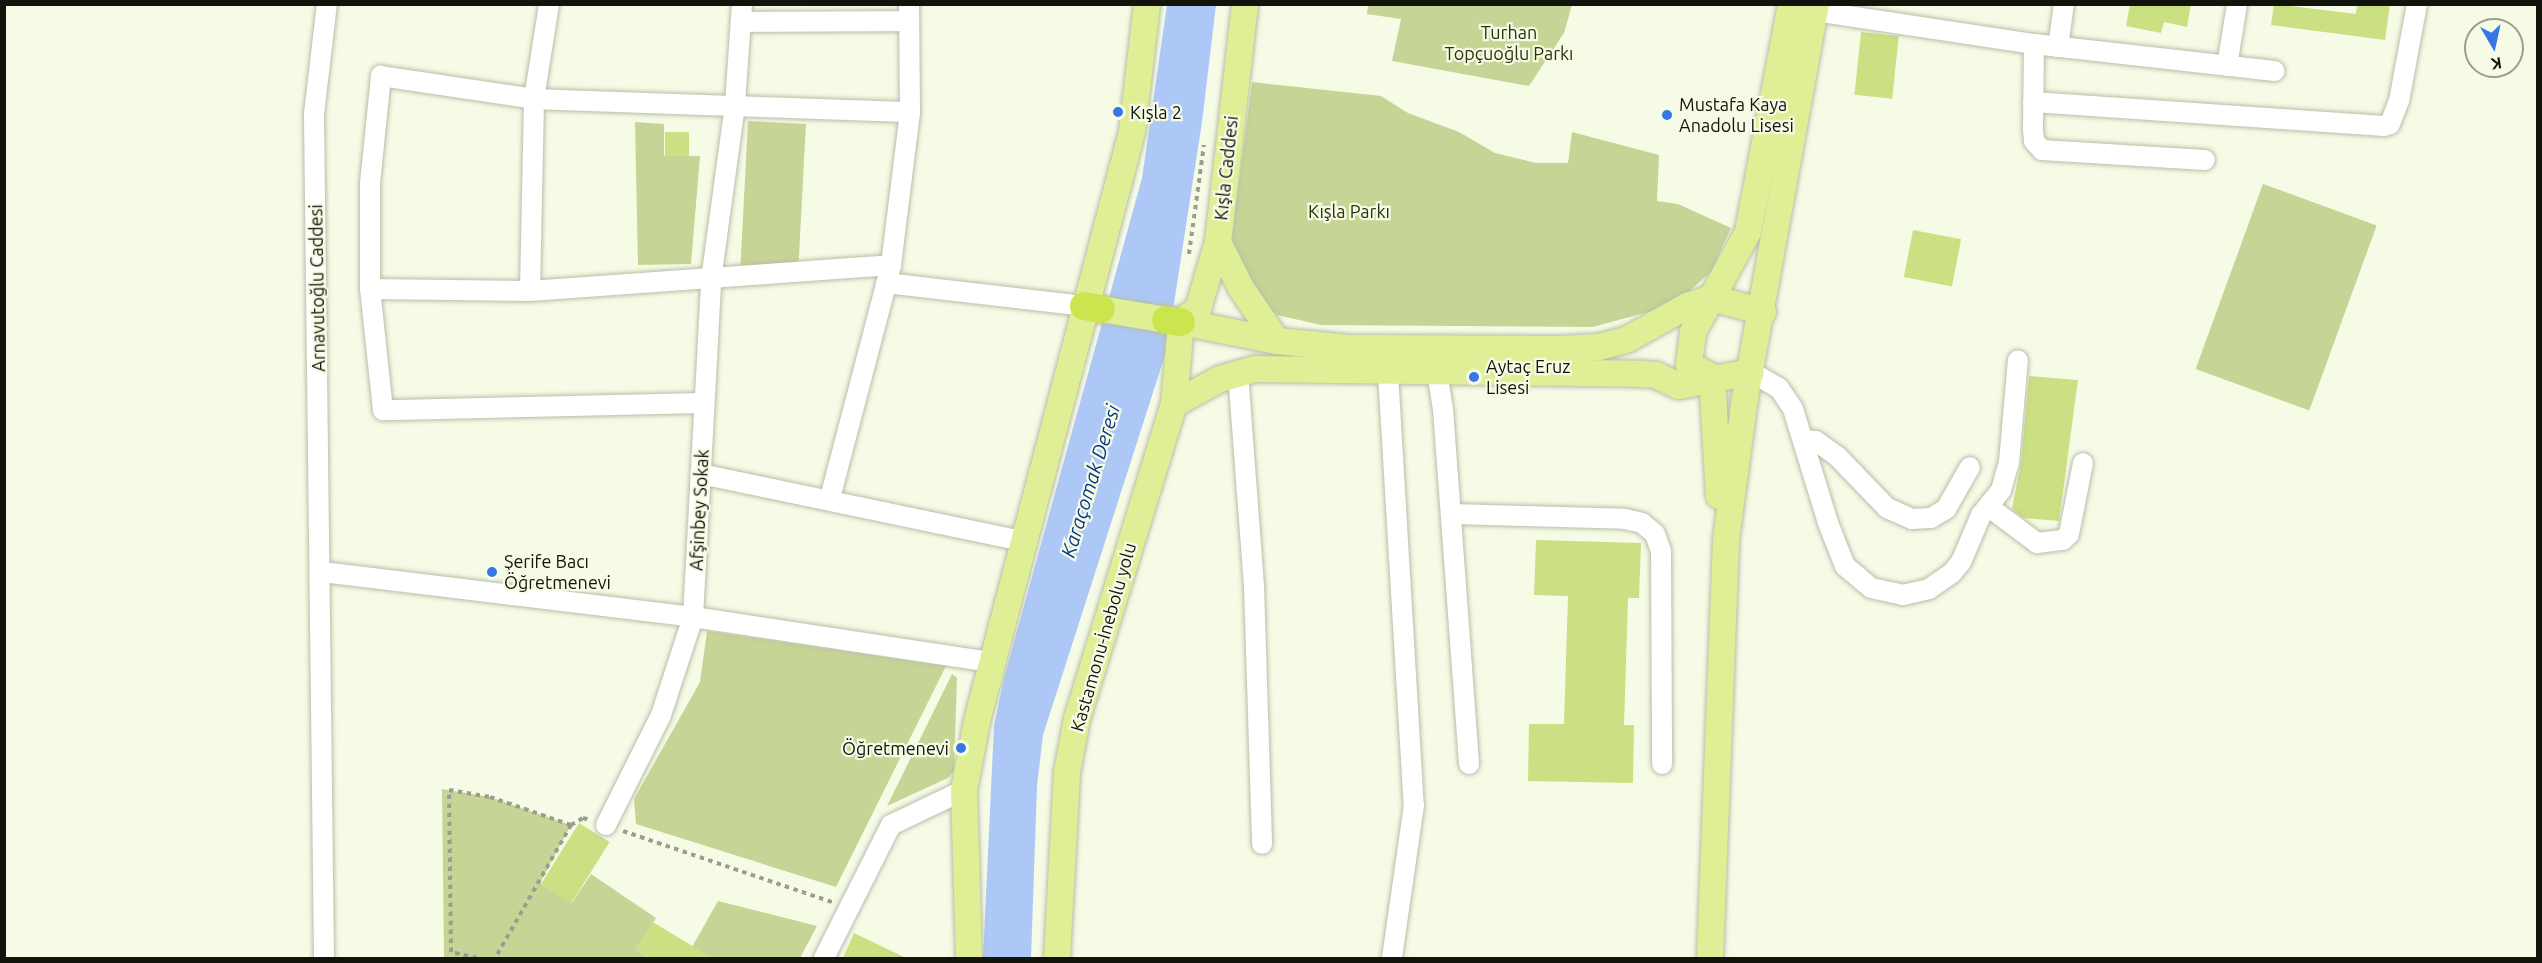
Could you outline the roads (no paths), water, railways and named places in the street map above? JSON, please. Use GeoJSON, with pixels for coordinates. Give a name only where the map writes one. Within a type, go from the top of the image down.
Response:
{"type":"FeatureCollection","features":[{"type":"Feature","properties":{"kind":"main road"},"geometry":{"type":"LineString","coordinates":[[969,958],[964,790],[990,662],[1023,541],[1093,307],[1132,132],[1147,4]]}},
{"type":"Feature","properties":{"kind":"main road","name":"Kışla Caddesi"},"geometry":{"type":"LineString","coordinates":[[1174,321],[1198,309],[1218,242],[1245,4]]}},
{"type":"Feature","properties":{"kind":"main road"},"geometry":{"type":"LineString","coordinates":[[1712,377],[1689,365],[1693,333],[1748,232],[1791,6]]}},
{"type":"Feature","properties":{"kind":"main road"},"geometry":{"type":"LineString","coordinates":[[1710,958],[1726,540],[1772,243],[1816,8]]}},
{"type":"Feature","properties":{"kind":"main road"},"geometry":{"type":"LineString","coordinates":[[1218,242],[1241,288],[1277,341]]}},
{"type":"Feature","properties":{"kind":"main road"},"geometry":{"type":"LineString","coordinates":[[1174,404],[1238,373],[1387,360],[1599,347],[1628,339],[1688,306],[1712,298],[1763,312]]}},
{"type":"Feature","properties":{"kind":"main road"},"geometry":{"type":"LineString","coordinates":[[1093,307],[1387,360],[1437,372],[1656,375],[1679,386],[1712,377],[1751,372]]}},
{"type":"Feature","properties":{"kind":"main road","name":"Kastamonu-İnebolu yolu"},"geometry":{"type":"LineString","coordinates":[[1060,958],[1067,772],[1077,719],[1174,404],[1174,321]]}},
{"type":"Feature","properties":{"kind":"main road"},"geometry":{"type":"LineString","coordinates":[[1712,377],[1719,493],[1726,540]]}},
{"type":"Feature","properties":{"kind":"street","name":"Arnavutoğlu Caddesi"},"geometry":{"type":"LineString","coordinates":[[324,958],[322,572],[314,114],[327,4]]}},
{"type":"Feature","properties":{"kind":"street"},"geometry":{"type":"LineString","coordinates":[[530,291],[534,99],[549,4]]}},
{"type":"Feature","properties":{"kind":"street"},"geometry":{"type":"LineString","coordinates":[[2058,47],[2064,4]]}},
{"type":"Feature","properties":{"kind":"street"},"geometry":{"type":"LineString","coordinates":[[2227,66],[2237,4]]}},
{"type":"Feature","properties":{"kind":"street"},"geometry":{"type":"LineString","coordinates":[[2033,102],[2384,126],[2395,115],[2399,101],[2417,4]]}},
{"type":"Feature","properties":{"kind":"street"},"geometry":{"type":"LineString","coordinates":[[1791,6],[1816,8],[2034,44],[2274,71]]}},
{"type":"Feature","properties":{"kind":"street"},"geometry":{"type":"LineString","coordinates":[[741,13],[909,13],[910,112],[888,274],[830,498]]}},
{"type":"Feature","properties":{"kind":"street","name":"Afşinbey Sokak"},"geometry":{"type":"LineString","coordinates":[[606,825],[661,715],[693,617],[711,280],[735,104],[741,13]]}},
{"type":"Feature","properties":{"kind":"street"},"geometry":{"type":"LineString","coordinates":[[2034,44],[2034,141],[2042,150],[2205,160]]}},
{"type":"Feature","properties":{"kind":"street"},"geometry":{"type":"LineString","coordinates":[[703,403],[383,410],[370,289],[369,183],[381,76],[534,99],[735,104],[910,112]]}},
{"type":"Feature","properties":{"kind":"street"},"geometry":{"type":"LineString","coordinates":[[370,289],[530,291],[711,280],[888,274],[1093,307]]}},
{"type":"Feature","properties":{"kind":"street"},"geometry":{"type":"LineString","coordinates":[[1387,360],[1414,805],[1392,958]]}},
{"type":"Feature","properties":{"kind":"street"},"geometry":{"type":"LineString","coordinates":[[1751,372],[1779,388],[1793,409],[1839,556],[1862,582],[1881,592],[1916,594],[1942,582],[1961,562],[1975,525],[2001,490],[2009,462],[2018,360]]}},
{"type":"Feature","properties":{"kind":"street"},"geometry":{"type":"LineString","coordinates":[[1437,372],[1451,514],[1469,764]]}},
{"type":"Feature","properties":{"kind":"street"},"geometry":{"type":"LineString","coordinates":[[1238,373],[1254,586],[1262,844]]}},
{"type":"Feature","properties":{"kind":"street"},"geometry":{"type":"LineString","coordinates":[[1803,440],[1816,441],[1887,508],[1912,519],[1931,518],[1946,509],[1970,467]]}},
{"type":"Feature","properties":{"kind":"street"},"geometry":{"type":"LineString","coordinates":[[1989,507],[2037,543],[2063,540],[2069,534],[2083,463]]}},
{"type":"Feature","properties":{"kind":"street"},"geometry":{"type":"LineString","coordinates":[[701,474],[830,498],[1023,541]]}},
{"type":"Feature","properties":{"kind":"street"},"geometry":{"type":"LineString","coordinates":[[1451,514],[1625,519],[1642,523],[1655,534],[1661,551],[1662,764]]}},
{"type":"Feature","properties":{"kind":"street"},"geometry":{"type":"LineString","coordinates":[[322,572],[693,617],[990,662]]}},
{"type":"Feature","properties":{"kind":"street"},"geometry":{"type":"LineString","coordinates":[[824,958],[891,825],[964,790]]}},
{"type":"Feature","properties":{"kind":"water","name":"Karaçomak Deresi"},"geometry":{"type":"Polygon","coordinates":[[[1167,5],[1216,5],[1202,122],[1167,349],[1043,735],[1037,786],[1031,958],[983,958],[994,726],[1004,678],[1142,178],[1167,5]]]}},
{"type":"Feature","properties":{"kind":"place","name":"Kışla 2"},"geometry":{"type":"Point","coordinates":[1118,112]}},
{"type":"Feature","properties":{"kind":"place","name":"Mustafa Kaya Anadolu Lisesi"},"geometry":{"type":"Point","coordinates":[1667,115]}},
{"type":"Feature","properties":{"kind":"place","name":"Aytaç Eruz Lisesi"},"geometry":{"type":"Point","coordinates":[1474,377]}},
{"type":"Feature","properties":{"kind":"place","name":"Şerife Bacı Öğretmenevi"},"geometry":{"type":"Point","coordinates":[492,572]}},
{"type":"Feature","properties":{"kind":"place","name":"Öğretmenevi"},"geometry":{"type":"Point","coordinates":[961,748]}},
{"type":"Feature","properties":{"kind":"park label","name":"Turhan Topçuoğlu Parkı"},"geometry":{"type":"Point","coordinates":[1509,43]}},
{"type":"Feature","properties":{"kind":"park label","name":"Kışla Parkı"},"geometry":{"type":"Point","coordinates":[1349,211]}}]}
